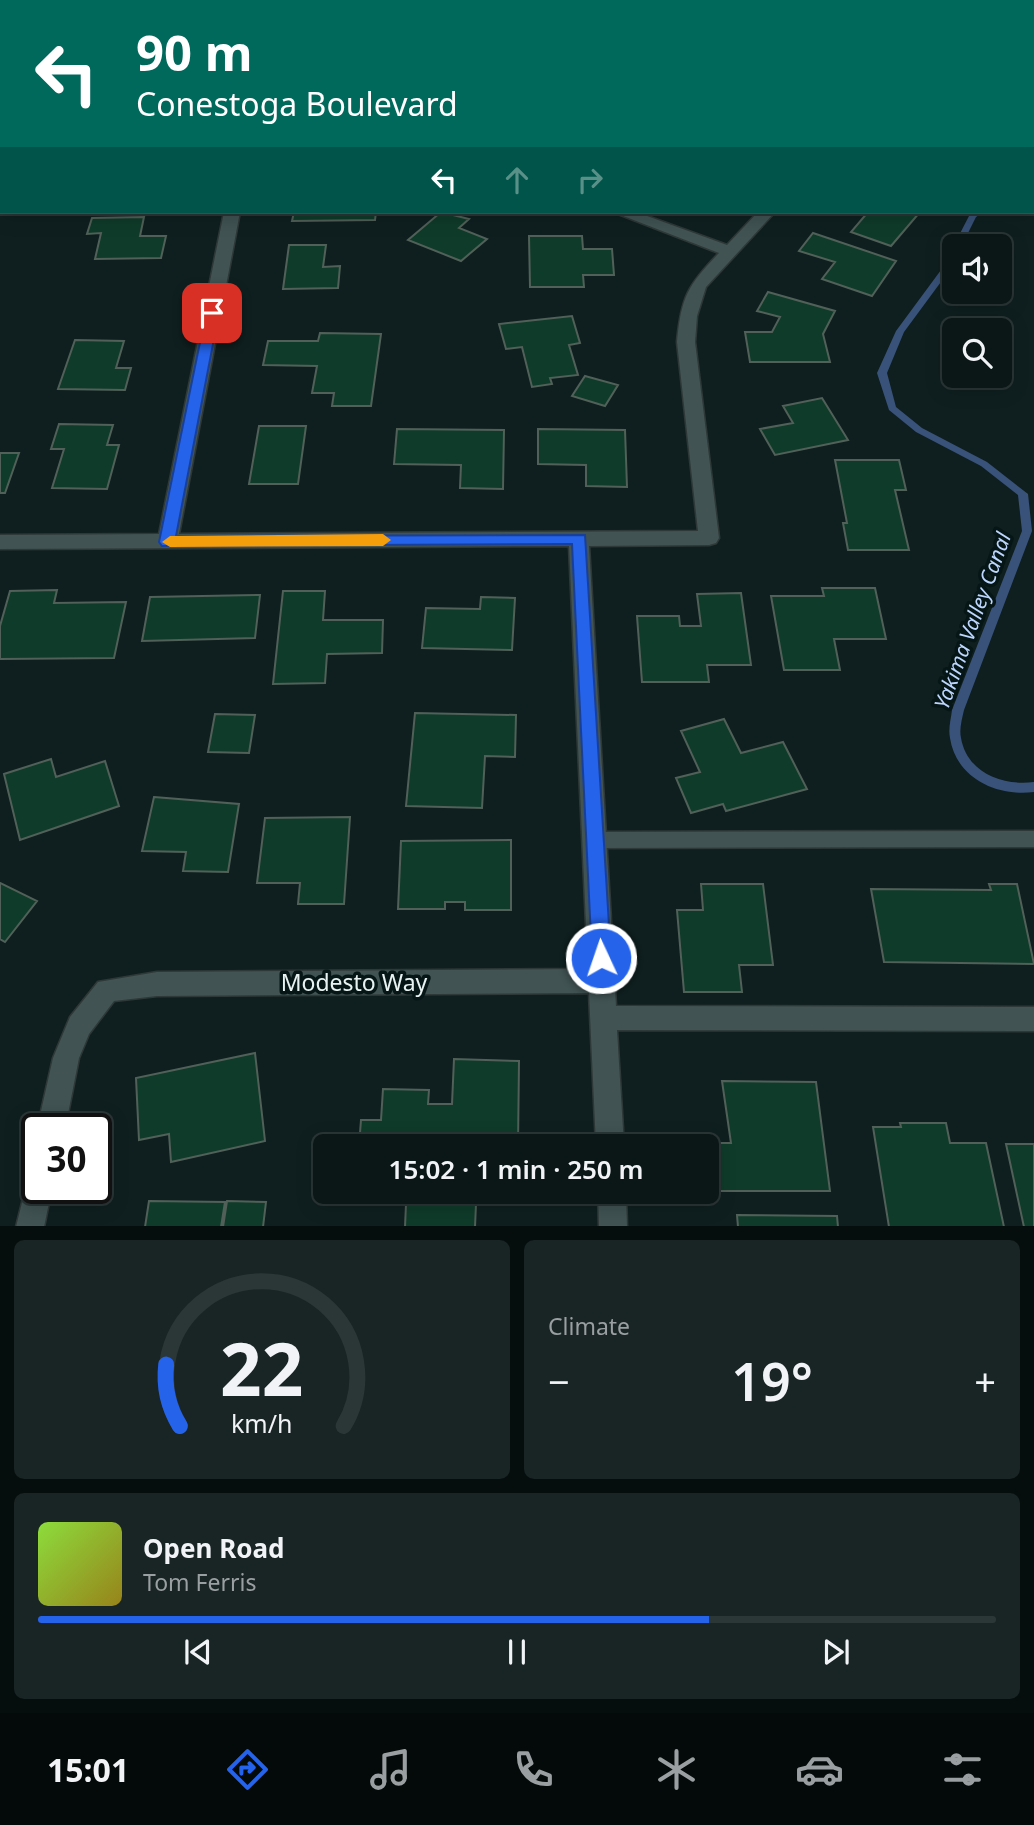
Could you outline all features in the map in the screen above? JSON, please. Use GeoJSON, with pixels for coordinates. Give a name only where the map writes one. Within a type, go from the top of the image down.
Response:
{"type":"FeatureCollection","features":[{"type":"Feature","properties":{"kind":"street"},"geometry":{"type":"LineString","coordinates":[[167,542],[232,214]]}},
{"type":"Feature","properties":{"kind":"street"},"geometry":{"type":"LineString","coordinates":[[627,214],[732,252]]}},
{"type":"Feature","properties":{"kind":"street"},"geometry":{"type":"LineString","coordinates":[[0,542],[709,538],[686,342],[688,316],[698,285],[765,214]]}},
{"type":"Feature","properties":{"kind":"street"},"geometry":{"type":"LineString","coordinates":[[579,539],[609,1134]]}},
{"type":"Feature","properties":{"kind":"street","name":"Modesto Way"},"geometry":{"type":"LineString","coordinates":[[54,1113],[66,1058],[79,1027],[107,989],[157,984],[602,981]]}},
{"type":"Feature","properties":{"kind":"street"},"geometry":{"type":"LineString","coordinates":[[604,1018],[1034,1019]]}},
{"type":"Feature","properties":{"kind":"street"},"geometry":{"type":"LineString","coordinates":[[30,1226],[35,1204]]}},
{"type":"Feature","properties":{"kind":"street"},"geometry":{"type":"LineString","coordinates":[[612,1204],[613,1226]]}},
{"type":"Feature","properties":{"kind":"lane"},"geometry":{"type":"LineString","coordinates":[[596,840],[1034,839]]}},
{"type":"Feature","properties":{"kind":"building"},"geometry":{"type":"Polygon","coordinates":[[[294,214],[376,214],[375,220],[292,221],[294,214]]]}},
{"type":"Feature","properties":{"kind":"building"},"geometry":{"type":"Polygon","coordinates":[[[439,214],[469,219],[459,228],[487,239],[461,261],[408,240],[439,214]]]}},
{"type":"Feature","properties":{"kind":"building"},"geometry":{"type":"Polygon","coordinates":[[[866,214],[918,214],[891,246],[851,232],[866,214]]]}},
{"type":"Feature","properties":{"kind":"building"},"geometry":{"type":"Polygon","coordinates":[[[144,217],[140,236],[166,236],[161,258],[95,259],[101,233],[87,234],[92,218],[144,217]]]}},
{"type":"Feature","properties":{"kind":"building"},"geometry":{"type":"Polygon","coordinates":[[[813,233],[896,261],[872,296],[822,279],[835,262],[799,251],[813,233]]]}},
{"type":"Feature","properties":{"kind":"building"},"geometry":{"type":"Polygon","coordinates":[[[529,236],[582,236],[583,249],[612,249],[614,275],[583,275],[584,287],[530,287],[529,236]]]}},
{"type":"Feature","properties":{"kind":"building"},"geometry":{"type":"Polygon","coordinates":[[[289,245],[326,245],[323,267],[340,266],[338,288],[283,289],[289,245]]]}},
{"type":"Feature","properties":{"kind":"building"},"geometry":{"type":"Polygon","coordinates":[[[768,292],[835,311],[823,334],[830,362],[750,362],[745,332],[772,332],[780,317],[757,311],[768,292]]]}},
{"type":"Feature","properties":{"kind":"building"},"geometry":{"type":"Polygon","coordinates":[[[572,316],[580,343],[569,345],[578,375],[550,378],[552,384],[532,387],[522,347],[506,349],[499,324],[572,316]]]}},
{"type":"Feature","properties":{"kind":"building"},"geometry":{"type":"Polygon","coordinates":[[[320,333],[381,334],[371,406],[332,406],[334,393],[312,393],[317,366],[263,365],[268,341],[318,341],[320,333]]]}},
{"type":"Feature","properties":{"kind":"building"},"geometry":{"type":"Polygon","coordinates":[[[75,340],[124,341],[116,368],[131,368],[125,390],[58,389],[75,340]]]}},
{"type":"Feature","properties":{"kind":"building"},"geometry":{"type":"Polygon","coordinates":[[[585,376],[618,385],[605,406],[572,396],[585,376]]]}},
{"type":"Feature","properties":{"kind":"building"},"geometry":{"type":"Polygon","coordinates":[[[822,398],[848,440],[775,455],[760,429],[793,423],[783,406],[822,398]]]}},
{"type":"Feature","properties":{"kind":"building"},"geometry":{"type":"Polygon","coordinates":[[[59,424],[113,425],[107,445],[119,445],[107,489],[52,488],[64,449],[51,449],[59,424]]]}},
{"type":"Feature","properties":{"kind":"building"},"geometry":{"type":"Polygon","coordinates":[[[259,426],[306,426],[298,484],[249,484],[259,426]]]}},
{"type":"Feature","properties":{"kind":"building"},"geometry":{"type":"Polygon","coordinates":[[[397,429],[504,430],[503,489],[460,488],[461,465],[394,464],[397,429]]]}},
{"type":"Feature","properties":{"kind":"building"},"geometry":{"type":"Polygon","coordinates":[[[538,429],[625,430],[627,487],[586,486],[586,465],[538,464],[538,429]]]}},
{"type":"Feature","properties":{"kind":"building"},"geometry":{"type":"Polygon","coordinates":[[[0,453],[19,453],[5,493],[0,493],[0,453]]]}},
{"type":"Feature","properties":{"kind":"building"},"geometry":{"type":"Polygon","coordinates":[[[835,460],[899,460],[906,490],[895,490],[909,550],[848,550],[843,523],[847,523],[835,460]]]}},
{"type":"Feature","properties":{"kind":"building"},"geometry":{"type":"Polygon","coordinates":[[[822,588],[875,588],[886,639],[834,639],[840,670],[784,670],[771,596],[824,596],[822,588]]]}},
{"type":"Feature","properties":{"kind":"building"},"geometry":{"type":"Polygon","coordinates":[[[57,590],[54,603],[126,602],[114,658],[0,659],[0,626],[10,591],[57,590]]]}},
{"type":"Feature","properties":{"kind":"building"},"geometry":{"type":"Polygon","coordinates":[[[283,591],[325,591],[323,620],[383,620],[382,653],[327,654],[325,683],[273,684],[283,591]]]}},
{"type":"Feature","properties":{"kind":"building"},"geometry":{"type":"Polygon","coordinates":[[[741,593],[751,665],[707,665],[709,682],[642,682],[637,616],[679,616],[680,626],[701,626],[697,594],[741,593]]]}},
{"type":"Feature","properties":{"kind":"building"},"geometry":{"type":"Polygon","coordinates":[[[260,595],[255,638],[142,641],[150,597],[260,595]]]}},
{"type":"Feature","properties":{"kind":"building"},"geometry":{"type":"Polygon","coordinates":[[[481,597],[515,598],[512,650],[422,648],[426,608],[480,609],[481,597]]]}},
{"type":"Feature","properties":{"kind":"building"},"geometry":{"type":"Polygon","coordinates":[[[415,713],[516,715],[515,757],[485,756],[482,808],[406,806],[415,713]]]}},
{"type":"Feature","properties":{"kind":"building"},"geometry":{"type":"Polygon","coordinates":[[[215,714],[255,715],[249,753],[208,752],[215,714]]]}},
{"type":"Feature","properties":{"kind":"building"},"geometry":{"type":"Polygon","coordinates":[[[724,719],[741,753],[783,742],[807,789],[726,811],[723,804],[691,813],[676,778],[700,772],[681,731],[724,719]]]}},
{"type":"Feature","properties":{"kind":"building"},"geometry":{"type":"Polygon","coordinates":[[[51,759],[56,777],[105,761],[119,806],[20,840],[4,774],[51,759]]]}},
{"type":"Feature","properties":{"kind":"building"},"geometry":{"type":"Polygon","coordinates":[[[154,797],[239,804],[228,872],[183,871],[186,852],[142,851],[154,797]]]}},
{"type":"Feature","properties":{"kind":"building"},"geometry":{"type":"Polygon","coordinates":[[[350,817],[344,904],[298,904],[300,883],[257,883],[265,818],[350,817]]]}},
{"type":"Feature","properties":{"kind":"building"},"geometry":{"type":"Polygon","coordinates":[[[511,840],[511,910],[465,910],[465,902],[445,902],[445,909],[398,909],[401,841],[511,840]]]}},
{"type":"Feature","properties":{"kind":"building"},"geometry":{"type":"Polygon","coordinates":[[[0,883],[37,901],[5,942],[0,939],[0,883]]]}},
{"type":"Feature","properties":{"kind":"building"},"geometry":{"type":"Polygon","coordinates":[[[701,884],[763,884],[773,965],[739,965],[742,992],[684,992],[677,910],[703,910],[701,884]]]}},
{"type":"Feature","properties":{"kind":"building"},"geometry":{"type":"Polygon","coordinates":[[[989,884],[1017,884],[1034,964],[884,962],[871,889],[991,890],[989,884]]]}},
{"type":"Feature","properties":{"kind":"building"},"geometry":{"type":"Polygon","coordinates":[[[255,1053],[265,1141],[171,1162],[169,1134],[139,1140],[136,1078],[255,1053]]]}},
{"type":"Feature","properties":{"kind":"building"},"geometry":{"type":"Polygon","coordinates":[[[454,1059],[519,1061],[518,1134],[360,1134],[361,1120],[381,1120],[383,1089],[429,1090],[428,1104],[452,1104],[454,1059]]]}},
{"type":"Feature","properties":{"kind":"building"},"geometry":{"type":"Polygon","coordinates":[[[722,1081],[816,1082],[830,1191],[719,1191],[719,1143],[731,1143],[722,1081]]]}},
{"type":"Feature","properties":{"kind":"building"},"geometry":{"type":"Polygon","coordinates":[[[900,1123],[946,1123],[950,1143],[986,1143],[1004,1226],[889,1226],[873,1127],[901,1127],[900,1123]]]}},
{"type":"Feature","properties":{"kind":"building"},"geometry":{"type":"Polygon","coordinates":[[[1006,1144],[1034,1144],[1034,1226],[1024,1226],[1006,1144]]]}},
{"type":"Feature","properties":{"kind":"building"},"geometry":{"type":"Polygon","coordinates":[[[149,1201],[225,1202],[221,1226],[145,1226],[149,1201]]]}},
{"type":"Feature","properties":{"kind":"building"},"geometry":{"type":"Polygon","coordinates":[[[227,1201],[266,1202],[263,1226],[223,1226],[227,1201]]]}},
{"type":"Feature","properties":{"kind":"building"},"geometry":{"type":"Polygon","coordinates":[[[406,1204],[476,1204],[475,1226],[405,1226],[406,1204]]]}},
{"type":"Feature","properties":{"kind":"building"},"geometry":{"type":"Polygon","coordinates":[[[737,1215],[837,1216],[838,1226],[738,1226],[737,1215]]]}},
{"type":"Feature","properties":{"kind":"waterway","name":"Yakima Valley Canal"},"geometry":{"type":"LineString","coordinates":[[964,234],[976,214]]}},
{"type":"Feature","properties":{"kind":"waterway","name":"Yakima Valley Canal"},"geometry":{"type":"LineString","coordinates":[[942,275],[900,331],[882,373],[892,408],[919,430],[984,464],[1023,494],[1027,531],[958,710],[955,734],[958,750],[973,771],[1008,788],[1034,787]]}},
{"type":"Feature","properties":{"kind":"slow traffic"},"geometry":{"type":"LineString","coordinates":[[170,542],[383,540]]}},
{"type":"Feature","properties":{"kind":"route"},"geometry":{"type":"LineString","coordinates":[[212,313],[167,542],[579,539],[601,958]]}}]}
